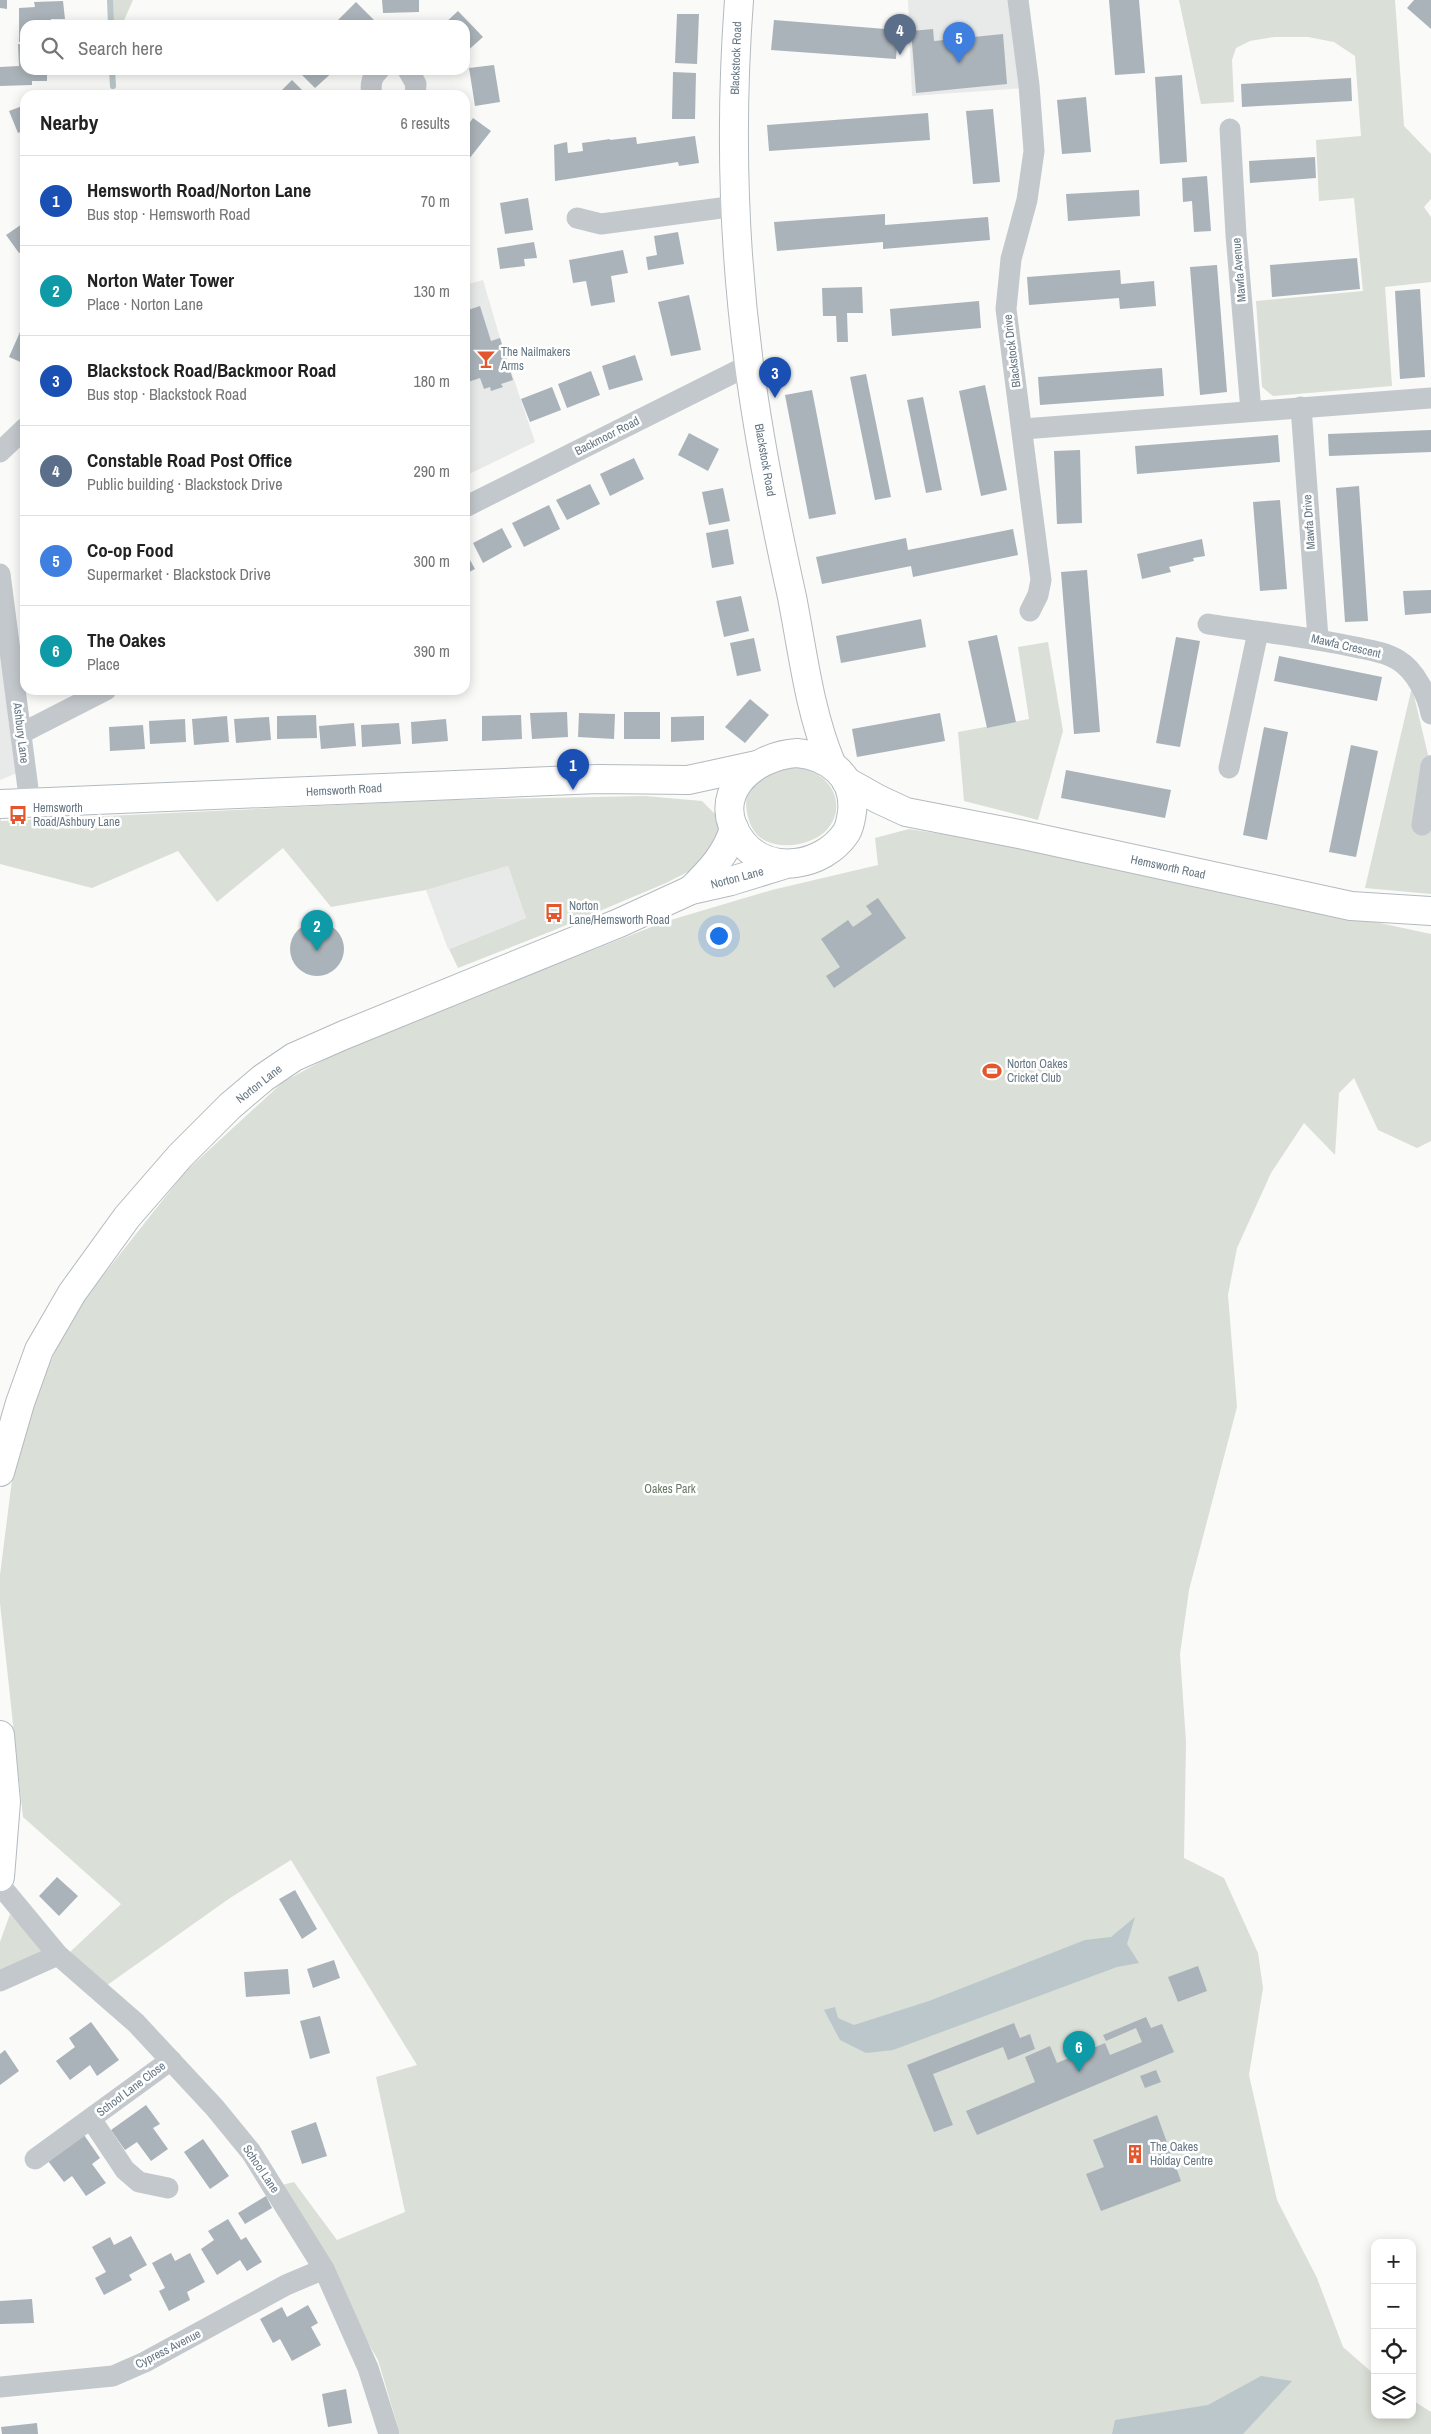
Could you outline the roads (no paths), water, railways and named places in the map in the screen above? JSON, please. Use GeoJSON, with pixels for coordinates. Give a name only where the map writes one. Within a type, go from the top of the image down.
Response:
{"type":"FeatureCollection","features":[{"type":"Feature","properties":{"kind":"street","name":"Blackstock Road"},"geometry":{"type":"LineString","coordinates":[[739,0],[734,110],[736,206],[749,364],[766,467],[813,712],[838,772]]}},
{"type":"Feature","properties":{"kind":"street","name":"Blackstock Drive"},"geometry":{"type":"LineString","coordinates":[[1018,0],[1029,85],[1034,151],[1027,200],[1011,259],[1006,310],[1012,368],[1024,429],[1042,580],[1038,595],[1030,611]]}},
{"type":"Feature","properties":{"kind":"street"},"geometry":{"type":"LineString","coordinates":[[371,90],[374,75]]}},
{"type":"Feature","properties":{"kind":"street"},"geometry":{"type":"LineString","coordinates":[[411,75],[416,84],[415,90]]}},
{"type":"Feature","properties":{"kind":"street","name":"Mawfa Avenue"},"geometry":{"type":"LineString","coordinates":[[1230,129],[1251,411]]}},
{"type":"Feature","properties":{"kind":"street"},"geometry":{"type":"LineString","coordinates":[[577,218],[601,224],[736,206]]}},
{"type":"Feature","properties":{"kind":"street","name":"Backmoor Road"},"geometry":{"type":"LineString","coordinates":[[470,504],[749,364]]}},
{"type":"Feature","properties":{"kind":"street"},"geometry":{"type":"LineString","coordinates":[[1024,429],[1431,398]]}},
{"type":"Feature","properties":{"kind":"street","name":"Mawfa Drive"},"geometry":{"type":"LineString","coordinates":[[1301,407],[1318,638]]}},
{"type":"Feature","properties":{"kind":"street"},"geometry":{"type":"LineString","coordinates":[[0,452],[20,433]]}},
{"type":"Feature","properties":{"kind":"street","name":"Ashbury Lane"},"geometry":{"type":"LineString","coordinates":[[0,574],[30,804]]}},
{"type":"Feature","properties":{"kind":"street","name":"Mawfa Crescent"},"geometry":{"type":"LineString","coordinates":[[1208,624],[1258,632],[1318,638],[1382,653],[1400,661],[1416,679],[1429,704],[1431,714]]}},
{"type":"Feature","properties":{"kind":"street"},"geometry":{"type":"LineString","coordinates":[[1230,768],[1258,632]]}},
{"type":"Feature","properties":{"kind":"street"},"geometry":{"type":"LineString","coordinates":[[22,733],[96,695]]}},
{"type":"Feature","properties":{"kind":"street"},"geometry":{"type":"LineString","coordinates":[[783,754],[811,754],[838,772],[852,800],[851,820],[847,833],[832,848],[804,862],[783,865],[764,860],[752,853],[742,841],[732,820],[732,789],[747,773],[757,766],[783,754],[804,734],[813,712]]}},
{"type":"Feature","properties":{"kind":"street","name":"Hemsworth Road"},"geometry":{"type":"LineString","coordinates":[[0,804],[598,779],[688,780],[757,766]]}},
{"type":"Feature","properties":{"kind":"street"},"geometry":{"type":"LineString","coordinates":[[1422,825],[1431,766]]}},
{"type":"Feature","properties":{"kind":"street","name":"Hemsworth Road"},"geometry":{"type":"LineString","coordinates":[[838,772],[878,800],[906,812],[1020,834],[1351,906],[1431,911]]}},
{"type":"Feature","properties":{"kind":"street","name":"Hemsworth Road"},"geometry":{"type":"LineString","coordinates":[[688,780],[710,790],[732,820]]}},
{"type":"Feature","properties":{"kind":"street","name":"Hemsworth Road"},"geometry":{"type":"LineString","coordinates":[[847,833],[873,820],[906,812]]}},
{"type":"Feature","properties":{"kind":"street","name":"Norton Lane"},"geometry":{"type":"LineString","coordinates":[[691,890],[722,856],[732,820]]}},
{"type":"Feature","properties":{"kind":"street","name":"Norton Lane"},"geometry":{"type":"LineString","coordinates":[[0,1472],[20,1403],[39,1350],[72,1293],[127,1217],[180,1156],[230,1106],[256,1084],[294,1057],[619,923],[691,890],[731,881],[783,865]]}},
{"type":"Feature","properties":{"kind":"street"},"geometry":{"type":"LineString","coordinates":[[0,1735],[6,1802],[0,1877]]}},
{"type":"Feature","properties":{"kind":"street","name":"School Lane"},"geometry":{"type":"LineString","coordinates":[[0,1885],[58,1955],[136,2023],[171,2060],[251,2152],[324,2269],[368,2368],[389,2434]]}},
{"type":"Feature","properties":{"kind":"street"},"geometry":{"type":"LineString","coordinates":[[0,1981],[58,1955]]}},
{"type":"Feature","properties":{"kind":"street","name":"School Lane Close"},"geometry":{"type":"LineString","coordinates":[[35,2159],[91,2119],[117,2097],[171,2060]]}},
{"type":"Feature","properties":{"kind":"street","name":"School Lane Close"},"geometry":{"type":"LineString","coordinates":[[91,2119],[125,2170],[139,2182],[168,2188]]}},
{"type":"Feature","properties":{"kind":"street","name":"Cypress Avenue"},"geometry":{"type":"LineString","coordinates":[[0,2387],[113,2376],[145,2362],[286,2285],[324,2269]]}},
{"type":"Feature","properties":{"kind":"waterway"},"geometry":{"type":"LineString","coordinates":[[110,0],[111,20]]}},
{"type":"Feature","properties":{"kind":"waterway"},"geometry":{"type":"LineString","coordinates":[[112,75],[113,86]]}},
{"type":"Feature","properties":{"kind":"place","name":"Constable Road Post Office"},"geometry":{"type":"Point","coordinates":[900,55]}},
{"type":"Feature","properties":{"kind":"place","name":"Co-op Food"},"geometry":{"type":"Point","coordinates":[959,63]}},
{"type":"Feature","properties":{"kind":"place","name":"The Nailmakers Arms"},"geometry":{"type":"Point","coordinates":[486,359]}},
{"type":"Feature","properties":{"kind":"place","name":"Blackstock Road/Backmoor Road"},"geometry":{"type":"Point","coordinates":[775,398]}},
{"type":"Feature","properties":{"kind":"place","name":"Hemsworth Road/Norton Lane"},"geometry":{"type":"Point","coordinates":[573,790]}},
{"type":"Feature","properties":{"kind":"place","name":"Hemsworth Road/Ashbury Lane"},"geometry":{"type":"Point","coordinates":[18,815]}},
{"type":"Feature","properties":{"kind":"place","name":"Norton Lane/Hemsworth Road"},"geometry":{"type":"Point","coordinates":[554,913]}},
{"type":"Feature","properties":{"kind":"place","name":"Norton Water Tower"},"geometry":{"type":"Point","coordinates":[317,951]}},
{"type":"Feature","properties":{"kind":"place","name":"Norton Oakes Cricket Club"},"geometry":{"type":"Point","coordinates":[992,1071]}},
{"type":"Feature","properties":{"kind":"place","name":"The Oakes"},"geometry":{"type":"Point","coordinates":[1079,2072]}},
{"type":"Feature","properties":{"kind":"place","name":"The Oakes Holday Centre"},"geometry":{"type":"Point","coordinates":[1135,2154]}},
{"type":"Feature","properties":{"kind":"park label","name":"Oakes Park"},"geometry":{"type":"Point","coordinates":[670,1489]}}]}
